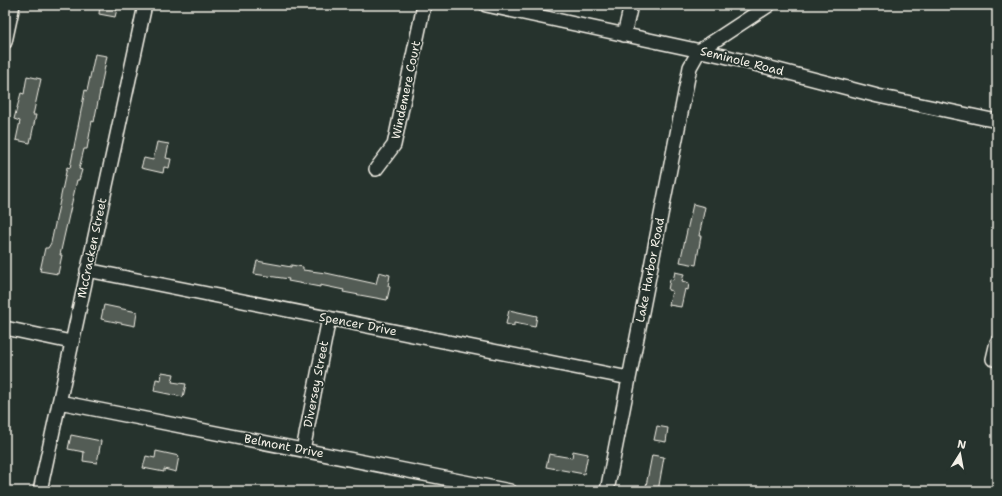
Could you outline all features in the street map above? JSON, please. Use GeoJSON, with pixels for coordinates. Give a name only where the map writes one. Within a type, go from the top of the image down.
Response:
{"type":"FeatureCollection","features":[{"type":"Feature","properties":{"kind":"street"},"geometry":{"type":"LineString","coordinates":[[6,35],[13,5]]}},
{"type":"Feature","properties":{"kind":"street","name":"McCracken Street"},"geometry":{"type":"LineString","coordinates":[[40,491],[145,5]]}},
{"type":"Feature","properties":{"kind":"street","name":"Windemere Court"},"geometry":{"type":"LineString","coordinates":[[376,169],[394,145],[424,5]]}},
{"type":"Feature","properties":{"kind":"street","name":"Seminole Road"},"geometry":{"type":"LineString","coordinates":[[486,5],[509,7],[624,35],[699,51],[878,96],[997,121]]}},
{"type":"Feature","properties":{"kind":"street"},"geometry":{"type":"LineString","coordinates":[[624,35],[631,5]]}},
{"type":"Feature","properties":{"kind":"street"},"geometry":{"type":"LineString","coordinates":[[699,51],[769,5]]}},
{"type":"Feature","properties":{"kind":"street","name":"Lake Harbor Road"},"geometry":{"type":"LineString","coordinates":[[607,491],[690,67],[699,51]]}},
{"type":"Feature","properties":{"kind":"street","name":"Spencer Drive"},"geometry":{"type":"LineString","coordinates":[[87,270],[629,378]]}},
{"type":"Feature","properties":{"kind":"street","name":"Diversey Street"},"geometry":{"type":"LineString","coordinates":[[303,450],[329,318]]}},
{"type":"Feature","properties":{"kind":"street"},"geometry":{"type":"LineString","coordinates":[[5,328],[71,342]]}},
{"type":"Feature","properties":{"kind":"street"},"geometry":{"type":"LineString","coordinates":[[993,359],[997,342]]}},
{"type":"Feature","properties":{"kind":"street","name":"Belmont Drive"},"geometry":{"type":"LineString","coordinates":[[59,402],[510,491]]}},
{"type":"Feature","properties":{"kind":"building"},"geometry":{"type":"Polygon","coordinates":[[[100,5],[118,5],[115,17],[99,14],[100,5]]]}},
{"type":"Feature","properties":{"kind":"building"},"geometry":{"type":"Polygon","coordinates":[[[95,54],[107,56],[94,122],[92,121],[87,149],[84,149],[79,169],[82,170],[79,180],[77,180],[60,255],[62,255],[58,274],[40,271],[45,248],[48,248],[51,243],[67,167],[70,168],[85,90],[87,91],[95,54]]]}},
{"type":"Feature","properties":{"kind":"building"},"geometry":{"type":"Polygon","coordinates":[[[27,76],[41,79],[33,115],[36,115],[30,143],[16,140],[20,121],[14,119],[21,93],[24,94],[27,76]]]}},
{"type":"Feature","properties":{"kind":"building"},"geometry":{"type":"Polygon","coordinates":[[[157,142],[169,144],[166,158],[171,159],[169,168],[164,167],[163,173],[141,168],[144,158],[153,160],[157,142]]]}},
{"type":"Feature","properties":{"kind":"building"},"geometry":{"type":"Polygon","coordinates":[[[693,204],[705,207],[699,236],[701,236],[696,265],[680,262],[693,204]]]}},
{"type":"Feature","properties":{"kind":"building"},"geometry":{"type":"Polygon","coordinates":[[[257,261],[291,267],[291,265],[303,267],[303,270],[326,273],[376,284],[379,272],[390,275],[388,286],[390,287],[387,300],[343,292],[344,290],[320,285],[320,287],[288,281],[289,279],[254,274],[257,261]]]}},
{"type":"Feature","properties":{"kind":"building"},"geometry":{"type":"Polygon","coordinates":[[[675,272],[684,274],[682,281],[689,283],[688,290],[685,289],[681,307],[669,305],[672,291],[668,290],[670,279],[673,280],[675,272]]]}},
{"type":"Feature","properties":{"kind":"building"},"geometry":{"type":"Polygon","coordinates":[[[104,305],[137,312],[135,326],[101,319],[104,305]]]}},
{"type":"Feature","properties":{"kind":"building"},"geometry":{"type":"Polygon","coordinates":[[[509,310],[537,316],[535,327],[514,323],[514,326],[506,324],[509,310]]]}},
{"type":"Feature","properties":{"kind":"building"},"geometry":{"type":"Polygon","coordinates":[[[162,372],[174,374],[172,382],[186,384],[183,397],[154,391],[156,379],[161,380],[162,372]]]}},
{"type":"Feature","properties":{"kind":"building"},"geometry":{"type":"Polygon","coordinates":[[[657,426],[668,428],[666,442],[654,440],[657,426]]]}},
{"type":"Feature","properties":{"kind":"building"},"geometry":{"type":"Polygon","coordinates":[[[71,435],[101,441],[97,463],[83,461],[84,452],[68,449],[71,435]]]}},
{"type":"Feature","properties":{"kind":"building"},"geometry":{"type":"Polygon","coordinates":[[[156,451],[179,456],[176,472],[164,469],[164,472],[143,468],[146,456],[155,458],[156,451]]]}},
{"type":"Feature","properties":{"kind":"building"},"geometry":{"type":"Polygon","coordinates":[[[573,451],[588,454],[584,474],[546,467],[549,454],[572,458],[573,451]]]}},
{"type":"Feature","properties":{"kind":"building"},"geometry":{"type":"Polygon","coordinates":[[[652,455],[664,457],[658,491],[645,491],[652,455]]]}}]}
